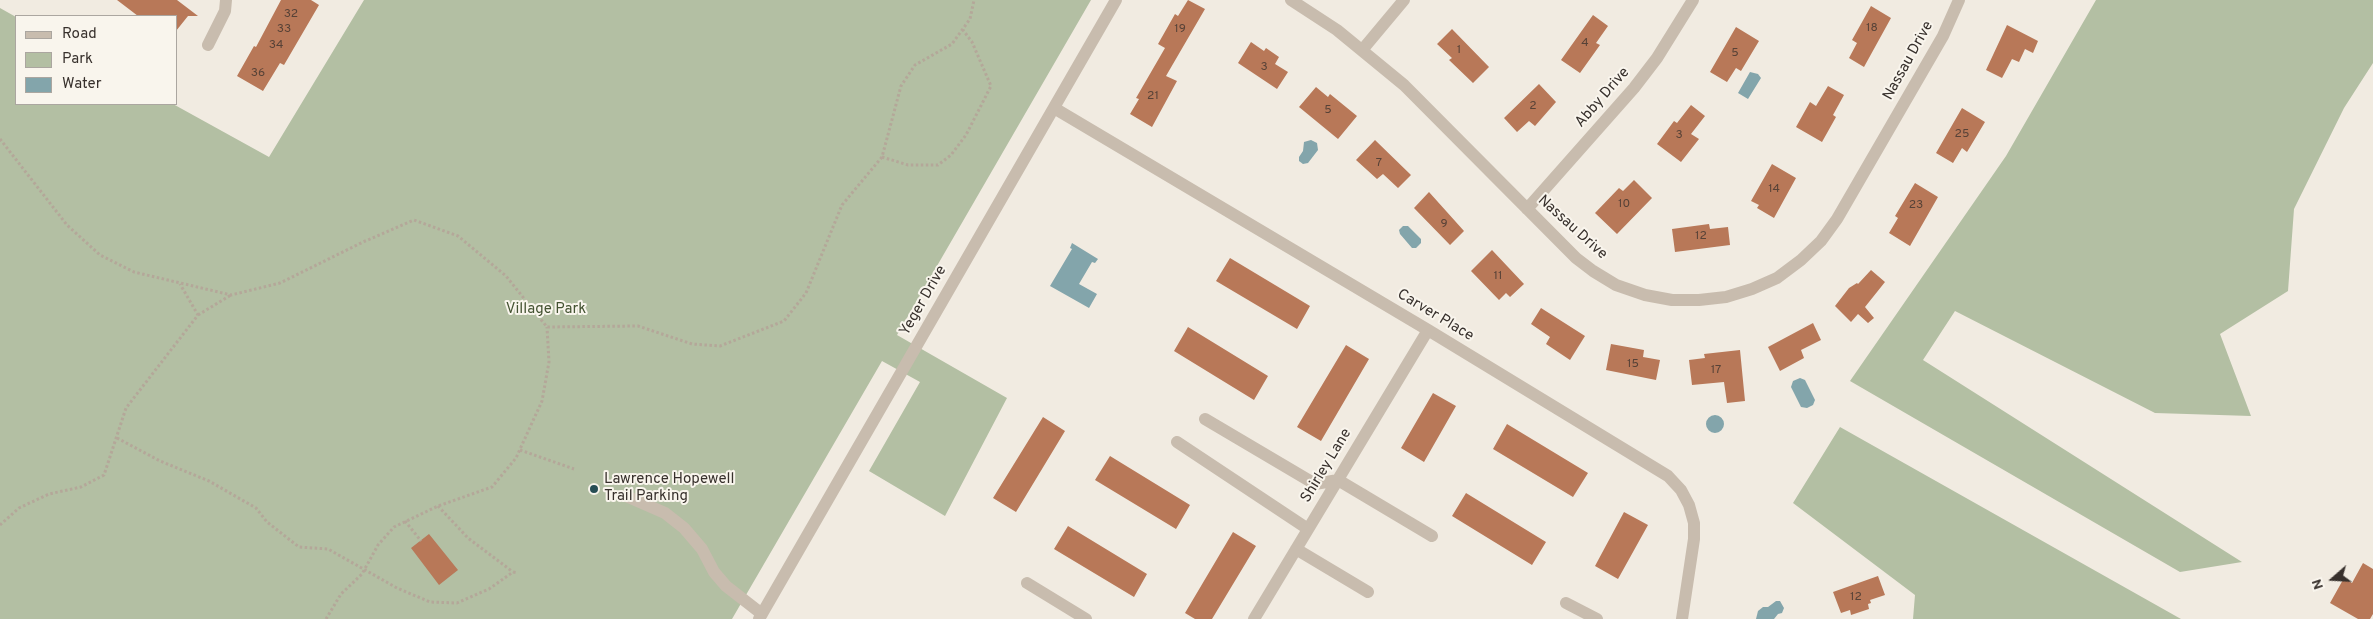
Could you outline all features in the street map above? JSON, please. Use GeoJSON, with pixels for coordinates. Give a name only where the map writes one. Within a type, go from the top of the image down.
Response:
{"type":"FeatureCollection","features":[{"type":"Feature","properties":{"kind":"street"},"geometry":{"type":"LineString","coordinates":[[208,45],[225,11],[226,0]]}},
{"type":"Feature","properties":{"kind":"street","name":"Yeger Drive"},"geometry":{"type":"LineString","coordinates":[[760,616],[1116,0]]}},
{"type":"Feature","properties":{"kind":"street","name":"Nassau Drive"},"geometry":{"type":"LineString","coordinates":[[1291,0],[1363,49],[1404,85],[1576,258],[1616,285],[1645,295],[1672,300],[1726,297],[1752,289],[1777,278],[1802,260],[1821,241],[1837,219],[1943,36],[1959,0]]}},
{"type":"Feature","properties":{"kind":"street"},"geometry":{"type":"LineString","coordinates":[[1363,49],[1404,0]]}},
{"type":"Feature","properties":{"kind":"street","name":"Abby Drive"},"geometry":{"type":"LineString","coordinates":[[1527,209],[1634,88],[1658,58],[1693,0]]}},
{"type":"Feature","properties":{"kind":"street","name":"Carver Place"},"geometry":{"type":"LineString","coordinates":[[1054,108],[1428,330],[1668,476],[1681,490],[1689,505],[1694,523],[1694,539],[1682,619]]}},
{"type":"Feature","properties":{"kind":"street","name":"Shirley Lane"},"geometry":{"type":"LineString","coordinates":[[1254,619],[1428,330]]}},
{"type":"Feature","properties":{"kind":"street"},"geometry":{"type":"LineString","coordinates":[[1205,419],[1315,484],[1338,480],[1432,536]]}},
{"type":"Feature","properties":{"kind":"street"},"geometry":{"type":"LineString","coordinates":[[1177,442],[1308,529]]}},
{"type":"Feature","properties":{"kind":"street"},"geometry":{"type":"LineString","coordinates":[[626,496],[665,513],[684,528],[702,549],[714,572],[720,579],[760,616]]}},
{"type":"Feature","properties":{"kind":"street"},"geometry":{"type":"LineString","coordinates":[[1296,549],[1368,592]]}},
{"type":"Feature","properties":{"kind":"street"},"geometry":{"type":"LineString","coordinates":[[1027,583],[1086,619]]}},
{"type":"Feature","properties":{"kind":"street"},"geometry":{"type":"LineString","coordinates":[[1566,603],[1597,619]]}},
{"type":"Feature","properties":{"kind":"path"},"geometry":{"type":"LineString","coordinates":[[547,327],[638,326],[692,344],[720,346],[784,321],[806,293],[842,204],[882,158],[901,86],[915,65],[952,44],[970,19],[974,0]]}},
{"type":"Feature","properties":{"kind":"path"},"geometry":{"type":"LineString","coordinates":[[882,158],[908,165],[938,166],[950,155],[966,135],[991,86],[972,42],[962,30]]}},
{"type":"Feature","properties":{"kind":"path"},"geometry":{"type":"LineString","coordinates":[[0,139],[67,225],[100,255],[134,272],[231,295]]}},
{"type":"Feature","properties":{"kind":"path"},"geometry":{"type":"LineString","coordinates":[[0,525],[19,508],[49,494],[81,487],[104,475],[126,408],[198,315],[231,295],[280,283],[363,242],[414,220],[458,236],[506,276],[547,327],[549,362],[542,401],[516,458],[492,486],[438,506],[394,527],[378,545],[365,570],[341,594],[326,619]]}},
{"type":"Feature","properties":{"kind":"path"},"geometry":{"type":"LineString","coordinates":[[180,284],[198,315]]}},
{"type":"Feature","properties":{"kind":"path"},"geometry":{"type":"LineString","coordinates":[[117,438],[160,461],[209,481],[256,508],[267,522],[299,547],[328,549],[365,570],[430,602],[457,603],[489,589],[513,572]]}},
{"type":"Feature","properties":{"kind":"path"},"geometry":{"type":"LineString","coordinates":[[520,450],[574,469]]}},
{"type":"Feature","properties":{"kind":"path"},"geometry":{"type":"LineString","coordinates":[[438,506],[468,538],[513,572],[518,573]]}},
{"type":"Feature","properties":{"kind":"path"},"geometry":{"type":"LineString","coordinates":[[405,521],[421,541]]}},
{"type":"Feature","properties":{"kind":"green space","name":"Village Park"},"geometry":{"type":"Polygon","coordinates":[[[364,0],[1091,0],[897,335],[1007,398],[945,516],[869,471],[920,382],[882,361],[732,619],[0,619],[0,8],[15,16],[15,105],[175,105],[269,157],[364,0]]]}},
{"type":"Feature","properties":{"kind":"green space"},"geometry":{"type":"Polygon","coordinates":[[[2096,0],[2373,0],[2373,63],[2344,108],[2294,209],[2288,291],[2220,334],[2251,416],[2155,413],[1955,311],[1923,360],[2242,562],[2180,572],[1850,381],[2006,156],[2096,0]]]}},
{"type":"Feature","properties":{"kind":"green space"},"geometry":{"type":"Polygon","coordinates":[[[1840,427],[2181,619],[1913,619],[1915,595],[1793,503],[1840,427]]]}},
{"type":"Feature","properties":{"kind":"water"},"geometry":{"type":"Polygon","coordinates":[[[1750,72],[1758,74],[1761,78],[1748,99],[1738,93],[1750,72]]]}},
{"type":"Feature","properties":{"kind":"water"},"geometry":{"type":"Polygon","coordinates":[[[1311,140],[1317,143],[1318,150],[1308,163],[1303,164],[1299,161],[1299,157],[1303,151],[1304,142],[1311,140]]]}},
{"type":"Feature","properties":{"kind":"water"},"geometry":{"type":"Polygon","coordinates":[[[1403,226],[1408,226],[1421,239],[1421,243],[1416,248],[1412,248],[1400,234],[1399,230],[1403,226]]]}},
{"type":"Feature","properties":{"kind":"water"},"geometry":{"type":"Polygon","coordinates":[[[1072,243],[1098,259],[1095,263],[1092,262],[1079,284],[1097,294],[1089,308],[1050,286],[1072,249],[1070,248],[1072,243]]]}},
{"type":"Feature","properties":{"kind":"water"},"geometry":{"type":"Polygon","coordinates":[[[1800,378],[1805,380],[1815,400],[1813,405],[1807,408],[1801,407],[1791,387],[1793,381],[1800,378]]]}},
{"type":"Feature","properties":{"kind":"water"},"geometry":{"type":"Polygon","coordinates":[[[1711,415],[1719,415],[1724,420],[1722,431],[1711,433],[1706,428],[1706,420],[1711,415]]]}},
{"type":"Feature","properties":{"kind":"water"},"geometry":{"type":"Polygon","coordinates":[[[1776,601],[1780,601],[1784,608],[1782,613],[1778,614],[1774,619],[1756,619],[1758,611],[1776,601]]]}},
{"type":"Feature","properties":{"kind":"building"},"geometry":{"type":"Polygon","coordinates":[[[117,0],[177,0],[198,16],[188,16],[178,28],[178,15],[137,15],[117,0]]]}},
{"type":"Feature","properties":{"kind":"building"},"geometry":{"type":"Polygon","coordinates":[[[281,0],[311,0],[319,5],[284,65],[280,63],[263,91],[237,76],[254,46],[256,47],[281,0]]]}},
{"type":"Feature","properties":{"kind":"building"},"geometry":{"type":"Polygon","coordinates":[[[1188,0],[1205,9],[1166,76],[1177,81],[1152,127],[1130,114],[1139,99],[1136,98],[1165,48],[1158,44],[1175,14],[1178,16],[1188,0]]]}},
{"type":"Feature","properties":{"kind":"building"},"geometry":{"type":"Polygon","coordinates":[[[1871,6],[1891,18],[1864,67],[1849,58],[1857,43],[1852,40],[1871,6]]]}},
{"type":"Feature","properties":{"kind":"building"},"geometry":{"type":"Polygon","coordinates":[[[1593,15],[1608,26],[1596,43],[1600,45],[1580,73],[1561,60],[1593,15]]]}},
{"type":"Feature","properties":{"kind":"building"},"geometry":{"type":"Polygon","coordinates":[[[2007,25],[2038,41],[2033,53],[2025,49],[2019,62],[2012,59],[2002,78],[1986,70],[2007,25]]]}},
{"type":"Feature","properties":{"kind":"building"},"geometry":{"type":"Polygon","coordinates":[[[1736,27],[1759,41],[1741,71],[1736,68],[1727,82],[1710,72],[1736,27]]]}},
{"type":"Feature","properties":{"kind":"building"},"geometry":{"type":"Polygon","coordinates":[[[1452,29],[1489,67],[1473,83],[1449,60],[1452,58],[1437,44],[1452,29]]]}},
{"type":"Feature","properties":{"kind":"building"},"geometry":{"type":"Polygon","coordinates":[[[1251,42],[1264,51],[1266,48],[1279,57],[1275,64],[1288,72],[1277,89],[1238,63],[1251,42]]]}},
{"type":"Feature","properties":{"kind":"building"},"geometry":{"type":"Polygon","coordinates":[[[1539,84],[1556,102],[1535,126],[1529,121],[1517,132],[1504,118],[1539,84]]]}},
{"type":"Feature","properties":{"kind":"building"},"geometry":{"type":"Polygon","coordinates":[[[1828,86],[1844,95],[1833,115],[1836,117],[1822,142],[1796,127],[1810,102],[1816,106],[1828,86]]]}},
{"type":"Feature","properties":{"kind":"building"},"geometry":{"type":"Polygon","coordinates":[[[1316,87],[1328,97],[1330,94],[1357,116],[1338,139],[1299,107],[1316,87]]]}},
{"type":"Feature","properties":{"kind":"building"},"geometry":{"type":"Polygon","coordinates":[[[1691,105],[1705,116],[1691,134],[1699,139],[1681,162],[1657,144],[1674,121],[1677,123],[1691,105]]]}},
{"type":"Feature","properties":{"kind":"building"},"geometry":{"type":"Polygon","coordinates":[[[1962,108],[1985,122],[1967,152],[1962,148],[1953,163],[1936,153],[1962,108]]]}},
{"type":"Feature","properties":{"kind":"building"},"geometry":{"type":"Polygon","coordinates":[[[1375,140],[1411,175],[1398,188],[1383,174],[1377,179],[1356,160],[1375,140]]]}},
{"type":"Feature","properties":{"kind":"building"},"geometry":{"type":"Polygon","coordinates":[[[1772,164],[1796,178],[1774,218],[1757,208],[1759,205],[1751,201],[1772,164]]]}},
{"type":"Feature","properties":{"kind":"building"},"geometry":{"type":"Polygon","coordinates":[[[1634,180],[1652,198],[1617,234],[1595,213],[1619,188],[1623,191],[1634,180]]]}},
{"type":"Feature","properties":{"kind":"building"},"geometry":{"type":"Polygon","coordinates":[[[1915,183],[1938,197],[1910,246],[1889,233],[1898,218],[1895,216],[1915,183]]]}},
{"type":"Feature","properties":{"kind":"building"},"geometry":{"type":"Polygon","coordinates":[[[1429,192],[1464,231],[1450,245],[1414,208],[1429,192]]]}},
{"type":"Feature","properties":{"kind":"building"},"geometry":{"type":"Polygon","coordinates":[[[1709,224],[1710,229],[1728,227],[1730,245],[1675,252],[1672,229],[1709,224]]]}},
{"type":"Feature","properties":{"kind":"building"},"geometry":{"type":"Polygon","coordinates":[[[1492,250],[1524,284],[1510,297],[1506,293],[1499,300],[1471,271],[1492,250]]]}},
{"type":"Feature","properties":{"kind":"building"},"geometry":{"type":"Polygon","coordinates":[[[1230,258],[1310,306],[1297,329],[1216,281],[1230,258]]]}},
{"type":"Feature","properties":{"kind":"building"},"geometry":{"type":"Polygon","coordinates":[[[1871,270],[1885,282],[1865,307],[1874,318],[1868,323],[1858,314],[1851,322],[1835,306],[1849,288],[1858,284],[1871,270]]]}},
{"type":"Feature","properties":{"kind":"building"},"geometry":{"type":"Polygon","coordinates":[[[1541,308],[1585,336],[1570,360],[1546,344],[1550,337],[1531,324],[1541,308]]]}},
{"type":"Feature","properties":{"kind":"building"},"geometry":{"type":"Polygon","coordinates":[[[1813,323],[1821,340],[1801,350],[1804,358],[1780,371],[1768,347],[1813,323]]]}},
{"type":"Feature","properties":{"kind":"building"},"geometry":{"type":"Polygon","coordinates":[[[1188,327],[1268,376],[1254,400],[1174,351],[1188,327]]]}},
{"type":"Feature","properties":{"kind":"building"},"geometry":{"type":"Polygon","coordinates":[[[1611,344],[1644,350],[1643,357],[1660,360],[1656,380],[1606,370],[1611,344]]]}},
{"type":"Feature","properties":{"kind":"building"},"geometry":{"type":"Polygon","coordinates":[[[1346,345],[1369,359],[1321,441],[1297,427],[1346,345]]]}},
{"type":"Feature","properties":{"kind":"building"},"geometry":{"type":"Polygon","coordinates":[[[1740,350],[1745,401],[1727,403],[1724,382],[1692,385],[1689,360],[1705,358],[1704,354],[1740,350]]]}},
{"type":"Feature","properties":{"kind":"building"},"geometry":{"type":"Polygon","coordinates":[[[1433,393],[1456,406],[1424,462],[1401,448],[1433,393]]]}},
{"type":"Feature","properties":{"kind":"building"},"geometry":{"type":"Polygon","coordinates":[[[1043,417],[1065,431],[1016,512],[993,498],[1043,417]]]}},
{"type":"Feature","properties":{"kind":"building"},"geometry":{"type":"Polygon","coordinates":[[[1507,424],[1588,473],[1573,497],[1493,449],[1507,424]]]}},
{"type":"Feature","properties":{"kind":"building"},"geometry":{"type":"Polygon","coordinates":[[[1110,456],[1190,505],[1176,529],[1095,480],[1110,456]]]}},
{"type":"Feature","properties":{"kind":"building"},"geometry":{"type":"Polygon","coordinates":[[[1466,493],[1546,542],[1532,565],[1452,516],[1466,493]]]}},
{"type":"Feature","properties":{"kind":"building"},"geometry":{"type":"Polygon","coordinates":[[[1624,512],[1648,525],[1618,579],[1595,566],[1624,512]]]}},
{"type":"Feature","properties":{"kind":"building"},"geometry":{"type":"Polygon","coordinates":[[[1068,526],[1147,574],[1134,597],[1054,549],[1068,526]]]}},
{"type":"Feature","properties":{"kind":"building"},"geometry":{"type":"Polygon","coordinates":[[[1233,532],[1256,546],[1212,619],[1195,619],[1185,613],[1233,532]]]}},
{"type":"Feature","properties":{"kind":"building"},"geometry":{"type":"Polygon","coordinates":[[[429,534],[458,570],[439,585],[411,548],[429,534]]]}},
{"type":"Feature","properties":{"kind":"building"},"geometry":{"type":"Polygon","coordinates":[[[2363,563],[2373,569],[2373,614],[2370,619],[2358,619],[2330,603],[2344,578],[2352,583],[2363,563]]]}},
{"type":"Feature","properties":{"kind":"building"},"geometry":{"type":"Polygon","coordinates":[[[1878,576],[1885,595],[1870,600],[1871,603],[1868,604],[1869,609],[1851,615],[1850,610],[1841,613],[1833,592],[1878,576]]]}},
{"type":"Feature","properties":{"kind":"place","name":"Lawrence Hopewell Trail Parking"},"geometry":{"type":"Point","coordinates":[594,489]}}]}
